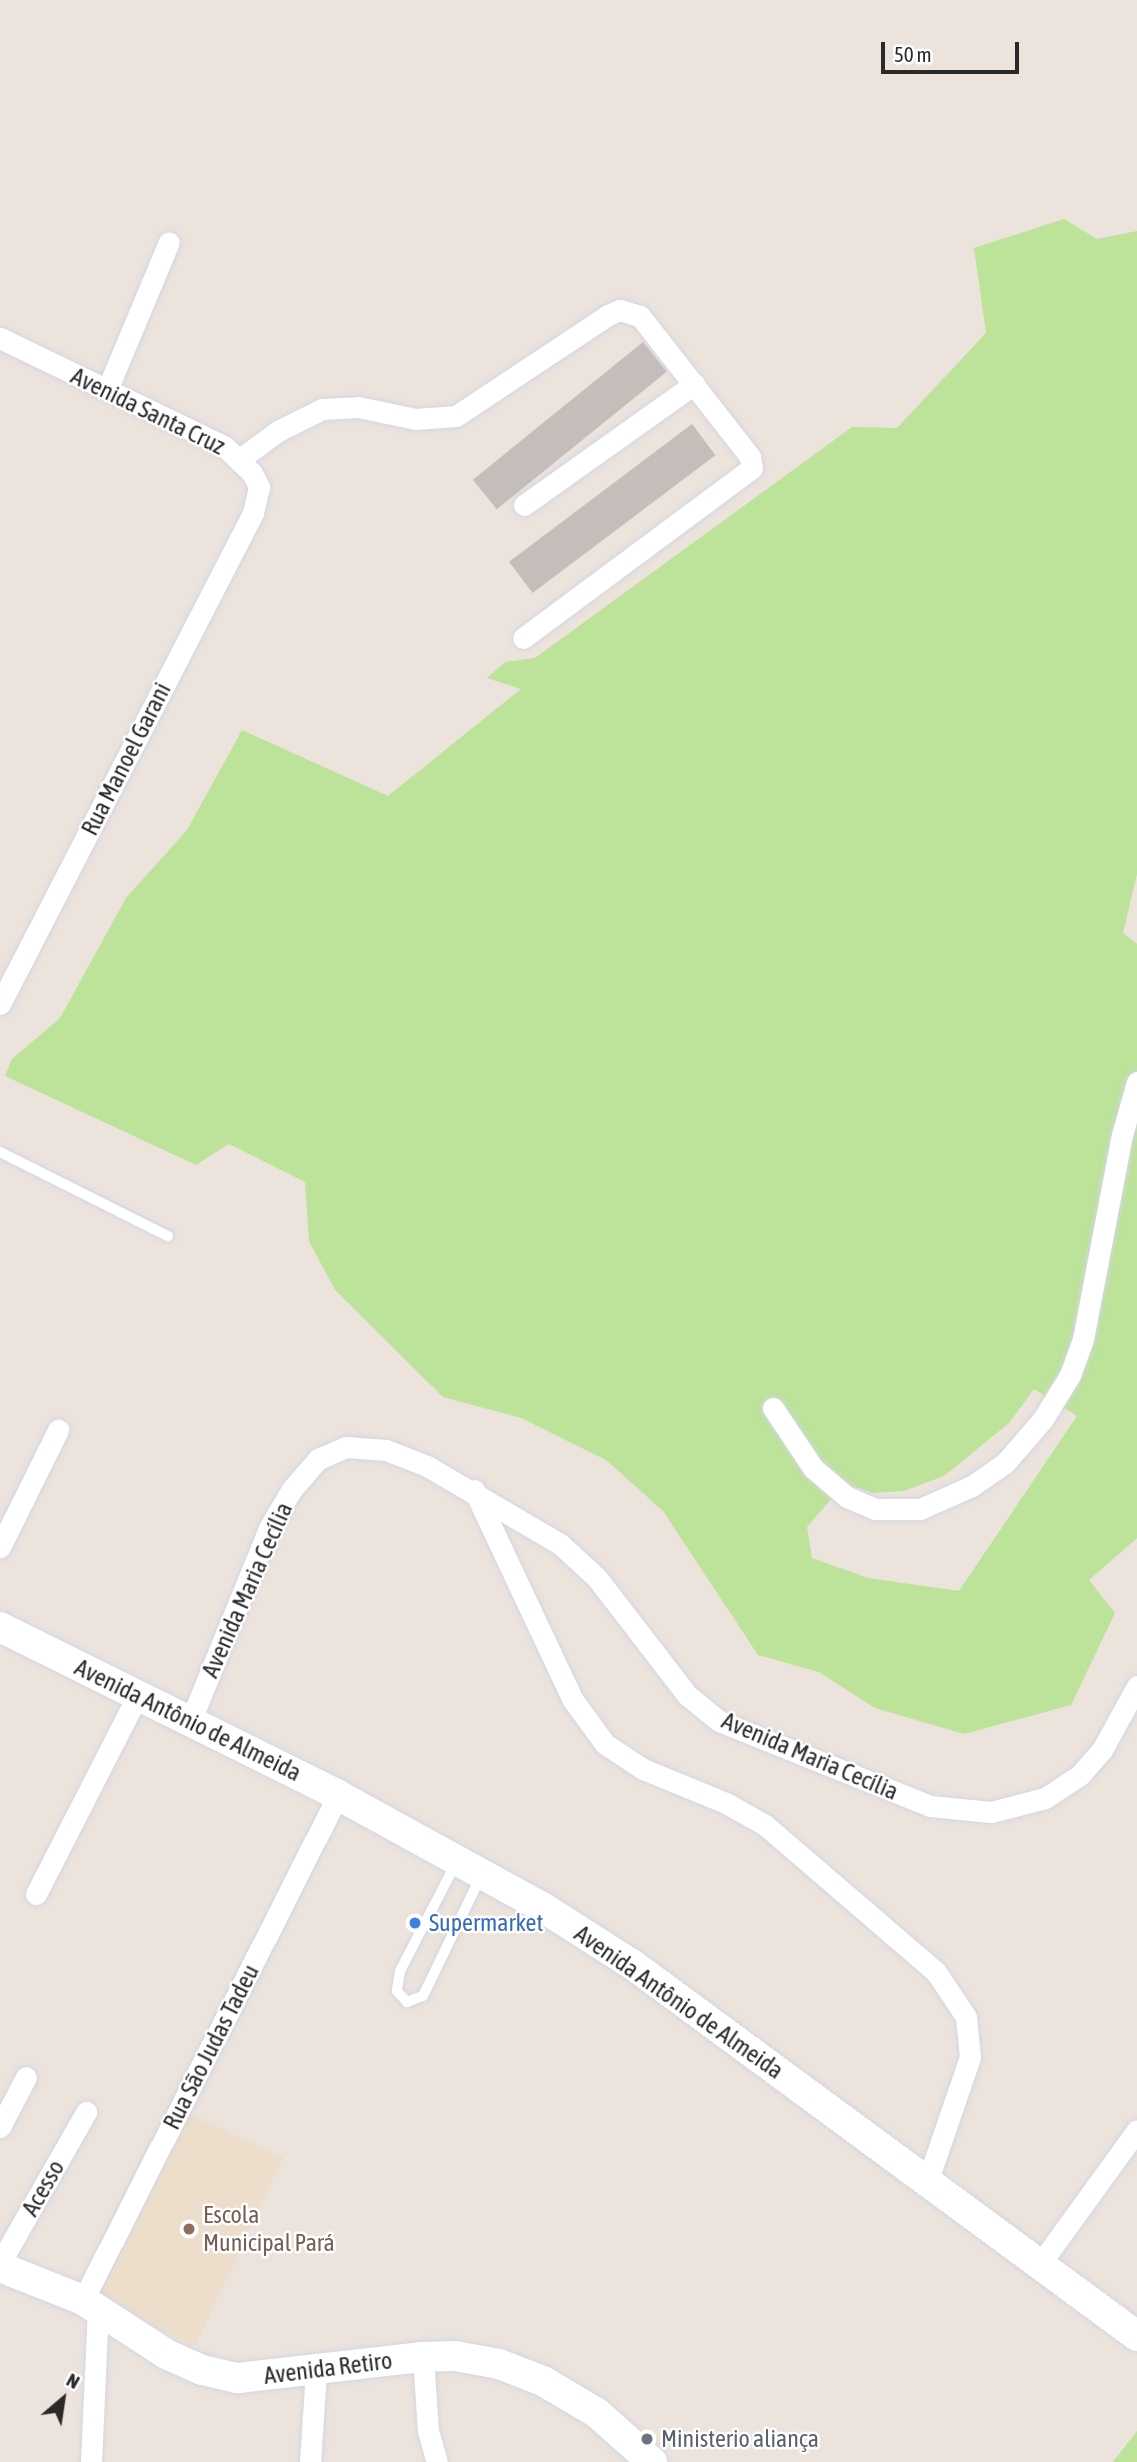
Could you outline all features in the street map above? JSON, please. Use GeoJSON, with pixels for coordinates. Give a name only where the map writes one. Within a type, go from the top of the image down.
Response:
{"type":"FeatureCollection","features":[{"type":"Feature","properties":{"kind":"street"},"geometry":{"type":"LineString","coordinates":[[107,390],[169,242]]}},
{"type":"Feature","properties":{"kind":"street"},"geometry":{"type":"LineString","coordinates":[[240,459],[308,414],[339,405],[416,419],[456,416],[620,310],[640,316],[750,457],[749,473],[523,638]]}},
{"type":"Feature","properties":{"kind":"street","name":"Avenida Santa Cruz"},"geometry":{"type":"LineString","coordinates":[[0,338],[240,459],[259,488],[253,513]]}},
{"type":"Feature","properties":{"kind":"street"},"geometry":{"type":"LineString","coordinates":[[524,505],[694,384]]}},
{"type":"Feature","properties":{"kind":"street","name":"Rua Manoel Garani"},"geometry":{"type":"LineString","coordinates":[[0,1004],[253,513]]}},
{"type":"Feature","properties":{"kind":"street"},"geometry":{"type":"LineString","coordinates":[[773,1408],[813,1468],[847,1497],[875,1510],[920,1509],[972,1486],[1005,1463],[1043,1419],[1070,1375],[1083,1339],[1122,1135],[1137,1082]]}},
{"type":"Feature","properties":{"kind":"street"},"geometry":{"type":"LineString","coordinates":[[0,1547],[58,1430]]}},
{"type":"Feature","properties":{"kind":"street","name":"Avenida Maria Cecília"},"geometry":{"type":"LineString","coordinates":[[190,1721],[268,1528],[292,1489],[318,1459],[346,1447],[386,1450],[474,1490],[561,1544],[597,1578],[687,1695],[719,1721],[930,1806],[991,1812],[1045,1798],[1080,1775],[1102,1749],[1137,1686]]}},
{"type":"Feature","properties":{"kind":"street"},"geometry":{"type":"LineString","coordinates":[[474,1490],[573,1700],[605,1744],[643,1769],[726,1803],[765,1825],[936,1972],[967,2017],[970,2057],[928,2180]]}},
{"type":"Feature","properties":{"kind":"street","name":"Avenida Antônio de Almeida"},"geometry":{"type":"LineString","coordinates":[[0,1628],[338,1795],[469,1867],[633,1965],[1137,2336]]}},
{"type":"Feature","properties":{"kind":"street"},"geometry":{"type":"LineString","coordinates":[[36,1895],[138,1695]]}},
{"type":"Feature","properties":{"kind":"street","name":"Rua São Judas Tadeu"},"geometry":{"type":"LineString","coordinates":[[91,2304],[338,1795]]}},
{"type":"Feature","properties":{"kind":"street"},"geometry":{"type":"LineString","coordinates":[[0,2127],[26,2077]]}},
{"type":"Feature","properties":{"kind":"street","name":"Acesso"},"geometry":{"type":"LineString","coordinates":[[0,2265],[86,2112]]}},
{"type":"Feature","properties":{"kind":"street"},"geometry":{"type":"LineString","coordinates":[[1040,2264],[1137,2130]]}},
{"type":"Feature","properties":{"kind":"street","name":"Avenida Retiro"},"geometry":{"type":"LineString","coordinates":[[0,2265],[91,2304],[166,2354],[202,2370],[238,2378],[316,2372],[423,2357],[454,2356],[499,2364],[543,2381],[597,2413],[652,2462]]}},
{"type":"Feature","properties":{"kind":"street"},"geometry":{"type":"LineString","coordinates":[[91,2304],[91,2462]]}},
{"type":"Feature","properties":{"kind":"street"},"geometry":{"type":"LineString","coordinates":[[423,2357],[428,2431],[436,2462]]}},
{"type":"Feature","properties":{"kind":"street"},"geometry":{"type":"LineString","coordinates":[[310,2462],[316,2372]]}},
{"type":"Feature","properties":{"kind":"lane"},"geometry":{"type":"LineString","coordinates":[[0,1152],[168,1236]]}},
{"type":"Feature","properties":{"kind":"lane"},"geometry":{"type":"LineString","coordinates":[[469,1867],[423,1996],[407,2002],[397,1991],[400,1971],[469,1867]]}},
{"type":"Feature","properties":{"kind":"shaded area","name":"Escola Municipal Pará"},"geometry":{"type":"Polygon","coordinates":[[[185,2112],[283,2158],[195,2346],[97,2301],[185,2112]]]}},
{"type":"Feature","properties":{"kind":"green space"},"geometry":{"type":"Polygon","coordinates":[[[1064,219],[1097,239],[1137,231],[1137,874],[1123,933],[1137,944],[1137,1538],[1089,1580],[1115,1613],[1071,1705],[964,1734],[875,1708],[819,1672],[758,1655],[663,1511],[606,1460],[521,1418],[443,1397],[335,1290],[309,1241],[305,1182],[229,1144],[196,1165],[5,1076],[12,1059],[60,1018],[126,898],[187,830],[242,730],[388,796],[521,689],[487,678],[505,662],[535,658],[852,427],[897,428],[986,333],[974,248],[1064,219]],[[1034,1389],[1009,1423],[944,1476],[904,1491],[873,1493],[844,1484],[807,1527],[812,1558],[868,1578],[959,1591],[1077,1416],[1034,1389]]]}},
{"type":"Feature","properties":{"kind":"green space"},"geometry":{"type":"Polygon","coordinates":[[[1137,2431],[1137,2462],[1113,2462],[1137,2431]]]}},
{"type":"Feature","properties":{"kind":"building"},"geometry":{"type":"Polygon","coordinates":[[[643,342],[667,372],[497,509],[473,480],[643,342]]]}},
{"type":"Feature","properties":{"kind":"building"},"geometry":{"type":"Polygon","coordinates":[[[692,424],[715,455],[533,593],[509,562],[692,424]]]}},
{"type":"Feature","properties":{"kind":"place","name":"Supermarket"},"geometry":{"type":"Point","coordinates":[415,1923]}},
{"type":"Feature","properties":{"kind":"place","name":"Escola Municipal Pará"},"geometry":{"type":"Point","coordinates":[189,2229]}},
{"type":"Feature","properties":{"kind":"place","name":"Ministerio aliança"},"geometry":{"type":"Point","coordinates":[647,2439]}}]}
